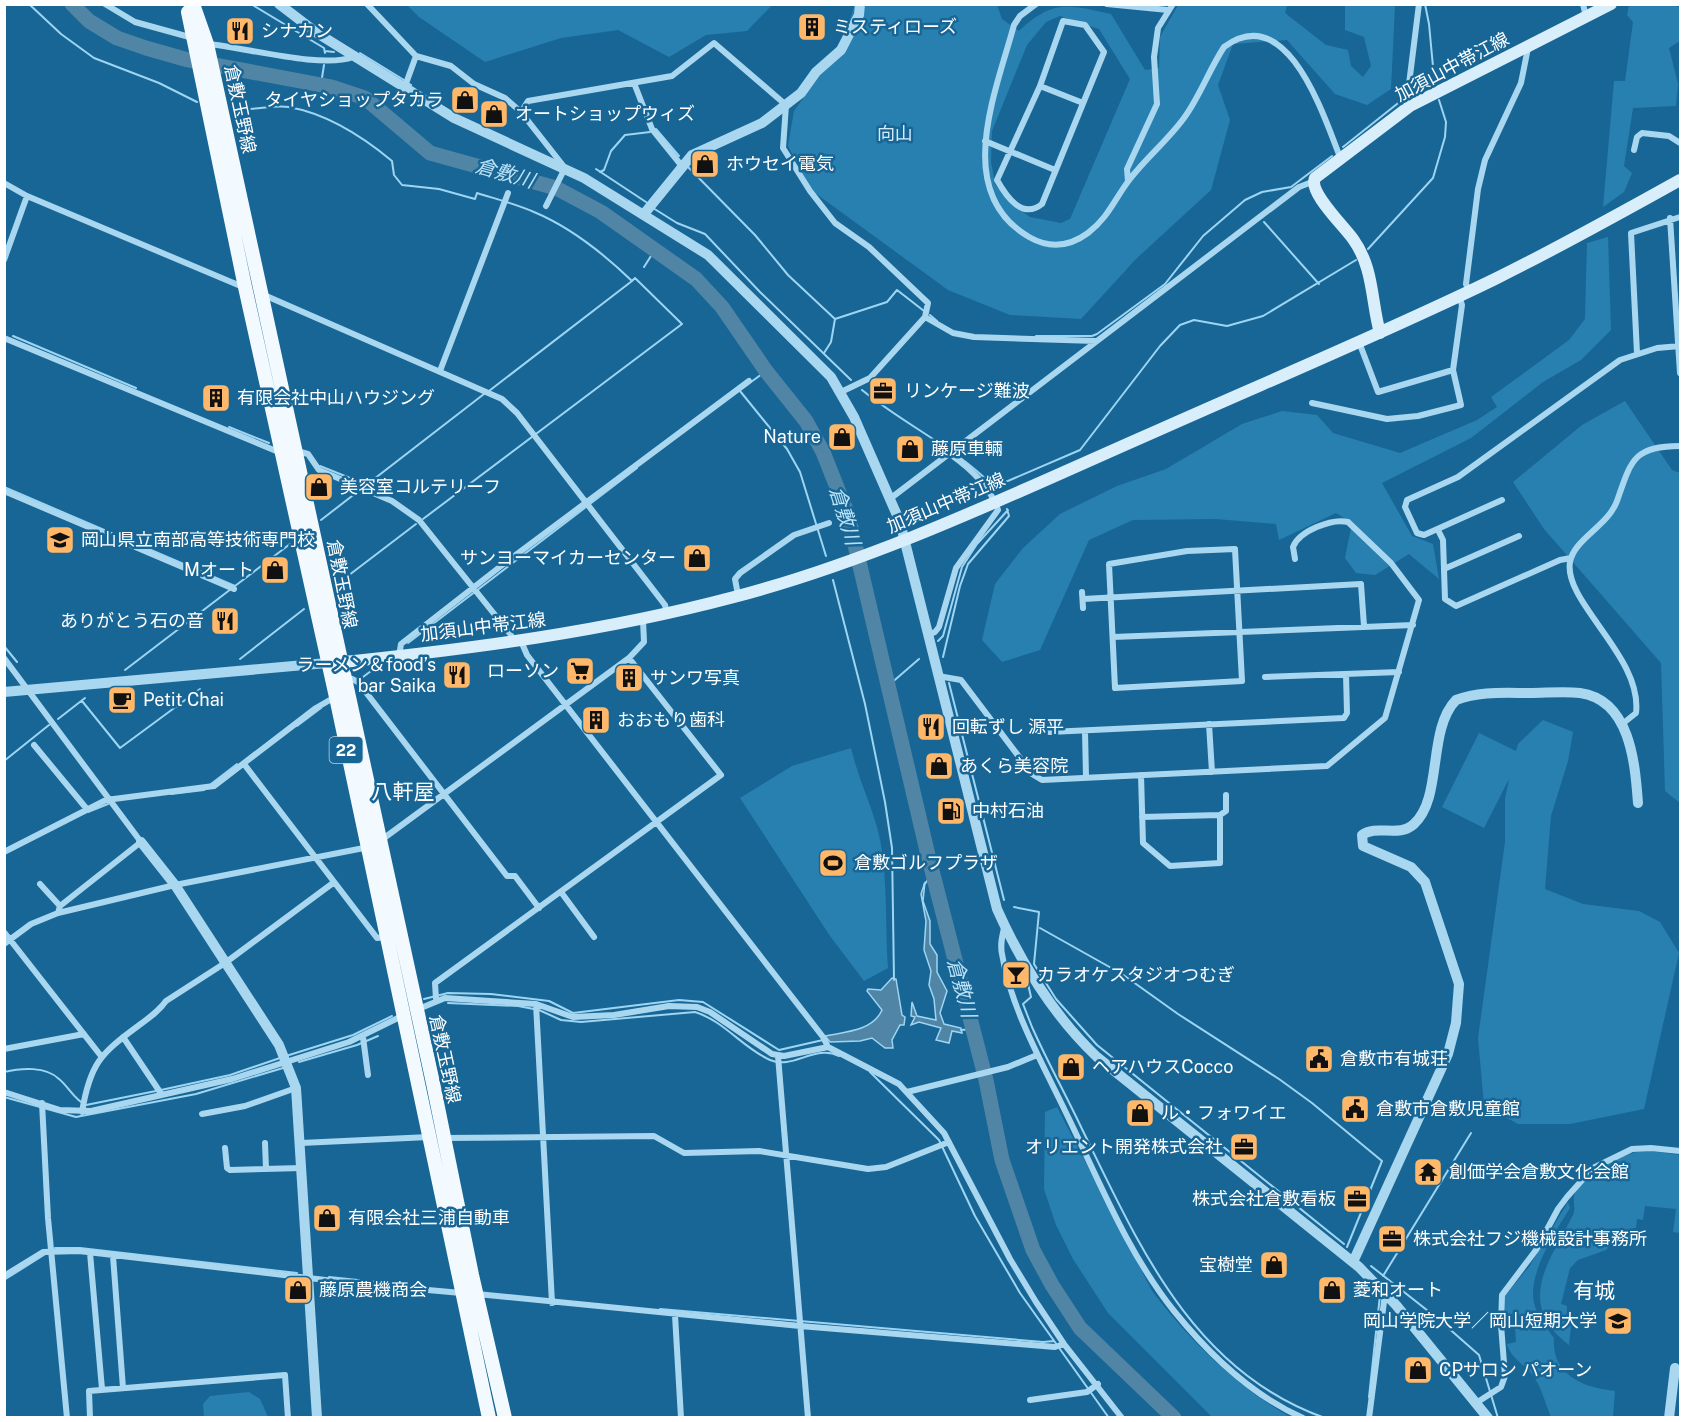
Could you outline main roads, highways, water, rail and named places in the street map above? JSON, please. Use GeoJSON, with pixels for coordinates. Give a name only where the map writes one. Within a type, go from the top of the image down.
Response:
{"type":"FeatureCollection","features":[{"type":"Feature","properties":{"kind":"main road","name":"倉敷玉野線"},"geometry":{"type":"LineString","coordinates":[[187,4],[198,42],[216,85],[262,294],[288,452]]}},
{"type":"Feature","properties":{"kind":"main road","name":"倉敷玉野線"},"geometry":{"type":"LineString","coordinates":[[194,4],[201,82],[245,287],[288,452],[437,1137],[478,1294],[505,1418]]}},
{"type":"Feature","properties":{"kind":"main road","name":"加須山中帯江線"},"geometry":{"type":"LineString","coordinates":[[1380,333],[1367,263],[1354,241],[1314,191],[1312,182],[1318,174],[1410,106],[1528,47],[1585,11],[1611,4]]}},
{"type":"Feature","properties":{"kind":"main road","name":"加須山中帯江線"},"geometry":{"type":"LineString","coordinates":[[334,663],[517,642],[643,620],[738,596],[843,563],[996,502],[1380,333],[1464,294],[1584,233],[1680,180]]}},
{"type":"Feature","properties":{"kind":"main road","name":"倉敷玉野線"},"geometry":{"type":"LineString","coordinates":[[334,663],[336,697],[374,845],[386,937],[410,1012]]}},
{"type":"Feature","properties":{"kind":"main road","name":"倉敷玉野線"},"geometry":{"type":"LineString","coordinates":[[437,1137],[463,1293],[489,1418]]}},
{"type":"Feature","properties":{"kind":"waterway"},"geometry":{"type":"LineString","coordinates":[[29,4],[61,34],[94,58],[159,83],[197,102]]}},
{"type":"Feature","properties":{"kind":"waterway","name":"倉敷川"},"geometry":{"type":"LineString","coordinates":[[72,4],[89,21],[117,38],[146,48],[188,60],[332,87],[365,98],[430,153],[556,188],[601,212],[696,279],[722,307],[766,371],[806,421],[823,452],[848,515],[928,855],[986,1080],[1002,1160],[1033,1250],[1080,1328],[1174,1418]]}},
{"type":"Feature","properties":{"kind":"waterway"},"geometry":{"type":"LineString","coordinates":[[251,4],[324,48],[325,53]]}},
{"type":"Feature","properties":{"kind":"waterway"},"geometry":{"type":"LineString","coordinates":[[1425,4],[1435,88]]}},
{"type":"Feature","properties":{"kind":"waterway"},"geometry":{"type":"LineString","coordinates":[[325,51],[334,52]]}},
{"type":"Feature","properties":{"kind":"waterway"},"geometry":{"type":"LineString","coordinates":[[360,53],[404,80]]}},
{"type":"Feature","properties":{"kind":"waterway"},"geometry":{"type":"LineString","coordinates":[[321,84],[324,65]]}},
{"type":"Feature","properties":{"kind":"waterway"},"geometry":{"type":"LineString","coordinates":[[1412,93],[1434,84]]}},
{"type":"Feature","properties":{"kind":"waterway"},"geometry":{"type":"LineString","coordinates":[[1343,147],[1402,100]]}},
{"type":"Feature","properties":{"kind":"waterway"},"geometry":{"type":"LineString","coordinates":[[1368,249],[1433,178],[1445,137],[1446,122],[1439,100]]}},
{"type":"Feature","properties":{"kind":"waterway"},"geometry":{"type":"LineString","coordinates":[[233,108],[282,106],[303,110],[344,127],[369,143],[392,161],[394,175],[402,185],[439,189],[475,199],[477,193],[547,218],[586,242],[632,281],[635,278],[682,324],[423,519]]}},
{"type":"Feature","properties":{"kind":"waterway"},"geometry":{"type":"LineString","coordinates":[[656,129],[679,156]]}},
{"type":"Feature","properties":{"kind":"waterway"},"geometry":{"type":"LineString","coordinates":[[600,172],[604,170],[611,151],[625,135],[650,132]]}},
{"type":"Feature","properties":{"kind":"waterway"},"geometry":{"type":"LineString","coordinates":[[1036,336],[1092,336],[1097,334],[1165,284],[1203,236],[1245,200],[1262,192],[1291,187],[1332,156]]}},
{"type":"Feature","properties":{"kind":"waterway"},"geometry":{"type":"LineString","coordinates":[[688,167],[755,235],[788,275],[835,319],[831,342],[824,353]]}},
{"type":"Feature","properties":{"kind":"waterway"},"geometry":{"type":"LineString","coordinates":[[596,169],[649,204]]}},
{"type":"Feature","properties":{"kind":"waterway"},"geometry":{"type":"LineString","coordinates":[[653,208],[677,223],[705,234],[760,292],[851,380]]}},
{"type":"Feature","properties":{"kind":"waterway"},"geometry":{"type":"LineString","coordinates":[[1264,222],[1319,284]]}},
{"type":"Feature","properties":{"kind":"waterway"},"geometry":{"type":"LineString","coordinates":[[644,267],[656,248]]}},
{"type":"Feature","properties":{"kind":"waterway"},"geometry":{"type":"LineString","coordinates":[[996,489],[994,487],[1080,450],[1160,346],[1180,325],[1194,320],[1227,326],[1263,316],[1356,260]]}},
{"type":"Feature","properties":{"kind":"waterway"},"geometry":{"type":"LineString","coordinates":[[489,391],[632,281]]}},
{"type":"Feature","properties":{"kind":"waterway"},"geometry":{"type":"LineString","coordinates":[[835,319],[887,302],[897,290],[924,311]]}},
{"type":"Feature","properties":{"kind":"waterway"},"geometry":{"type":"LineString","coordinates":[[930,315],[937,321]]}},
{"type":"Feature","properties":{"kind":"waterway"},"geometry":{"type":"LineString","coordinates":[[13,336],[136,388]]}},
{"type":"Feature","properties":{"kind":"waterway"},"geometry":{"type":"LineString","coordinates":[[751,382],[766,371]]}},
{"type":"Feature","properties":{"kind":"waterway"},"geometry":{"type":"LineString","coordinates":[[862,390],[963,460],[994,487]]}},
{"type":"Feature","properties":{"kind":"waterway"},"geometry":{"type":"LineString","coordinates":[[740,391],[787,449],[800,472],[826,556]]}},
{"type":"Feature","properties":{"kind":"waterway"},"geometry":{"type":"LineString","coordinates":[[321,520],[484,394]]}},
{"type":"Feature","properties":{"kind":"waterway"},"geometry":{"type":"LineString","coordinates":[[229,427],[269,443]]}},
{"type":"Feature","properties":{"kind":"waterway"},"geometry":{"type":"LineString","coordinates":[[320,466],[365,484]]}},
{"type":"Feature","properties":{"kind":"waterway"},"geometry":{"type":"LineString","coordinates":[[408,643],[637,468]]}},
{"type":"Feature","properties":{"kind":"waterway"},"geometry":{"type":"LineString","coordinates":[[4,487],[235,586]]}},
{"type":"Feature","properties":{"kind":"waterway"},"geometry":{"type":"LineString","coordinates":[[943,657],[960,586],[968,564],[1009,516],[1007,509]]}},
{"type":"Feature","properties":{"kind":"waterway"},"geometry":{"type":"LineString","coordinates":[[938,641],[943,636],[962,567],[977,544],[1008,510]]}},
{"type":"Feature","properties":{"kind":"waterway"},"geometry":{"type":"LineString","coordinates":[[336,585],[416,524]]}},
{"type":"Feature","properties":{"kind":"waterway"},"geometry":{"type":"LineString","coordinates":[[235,586],[290,544]]}},
{"type":"Feature","properties":{"kind":"waterway"},"geometry":{"type":"LineString","coordinates":[[833,580],[865,704],[885,802],[892,848],[894,980]]}},
{"type":"Feature","properties":{"kind":"waterway"},"geometry":{"type":"LineString","coordinates":[[125,670],[231,589]]}},
{"type":"Feature","properties":{"kind":"waterway"},"geometry":{"type":"LineString","coordinates":[[240,659],[304,609]]}},
{"type":"Feature","properties":{"kind":"waterway"},"geometry":{"type":"LineString","coordinates":[[4,646],[17,662]]}},
{"type":"Feature","properties":{"kind":"waterway"},"geometry":{"type":"LineString","coordinates":[[889,685],[919,659]]}},
{"type":"Feature","properties":{"kind":"waterway"},"geometry":{"type":"LineString","coordinates":[[359,680],[371,671]]}},
{"type":"Feature","properties":{"kind":"waterway"},"geometry":{"type":"LineString","coordinates":[[949,683],[1004,900]]}},
{"type":"Feature","properties":{"kind":"waterway"},"geometry":{"type":"LineString","coordinates":[[82,701],[120,748],[200,689]]}},
{"type":"Feature","properties":{"kind":"waterway"},"geometry":{"type":"LineString","coordinates":[[58,719],[85,698]]}},
{"type":"Feature","properties":{"kind":"waterway"},"geometry":{"type":"LineString","coordinates":[[297,726],[321,708]]}},
{"type":"Feature","properties":{"kind":"waterway"},"geometry":{"type":"LineString","coordinates":[[4,761],[49,725]]}},
{"type":"Feature","properties":{"kind":"waterway"},"geometry":{"type":"LineString","coordinates":[[211,784],[237,764]]}},
{"type":"Feature","properties":{"kind":"waterway"},"geometry":{"type":"LineString","coordinates":[[171,794],[204,790]]}},
{"type":"Feature","properties":{"kind":"waterway"},"geometry":{"type":"LineString","coordinates":[[88,812],[108,804]]}},
{"type":"Feature","properties":{"kind":"waterway"},"geometry":{"type":"LineString","coordinates":[[924,885],[933,873]]}},
{"type":"Feature","properties":{"kind":"waterway"},"geometry":{"type":"LineString","coordinates":[[1014,907],[1039,912],[1034,964]]}},
{"type":"Feature","properties":{"kind":"waterway"},"geometry":{"type":"LineString","coordinates":[[1040,928],[1122,974],[1178,1014],[1279,1079],[1382,1161],[1347,1247]]}},
{"type":"Feature","properties":{"kind":"waterway"},"geometry":{"type":"LineString","coordinates":[[1034,964],[1056,999],[1097,1045],[1344,1244]]}},
{"type":"Feature","properties":{"kind":"waterway"},"geometry":{"type":"LineString","coordinates":[[1028,984],[1031,997],[1023,1004],[1038,1040],[1125,1216],[1175,1299],[1205,1336],[1239,1369],[1279,1397],[1325,1418]]}},
{"type":"Feature","properties":{"kind":"waterway"},"geometry":{"type":"LineString","coordinates":[[424,999],[448,993],[491,994],[549,1001],[573,1013],[679,1000],[703,1002],[779,1050],[823,1040]]}},
{"type":"Feature","properties":{"kind":"waterway"},"geometry":{"type":"LineString","coordinates":[[448,1003],[518,1006],[539,1010],[561,1020],[581,1022],[695,1012],[715,1022],[770,1060],[787,1062],[821,1053],[839,1056]]}},
{"type":"Feature","properties":{"kind":"waterway"},"geometry":{"type":"LineString","coordinates":[[286,1056],[353,1035],[392,1016]]}},
{"type":"Feature","properties":{"kind":"waterway"},"geometry":{"type":"LineString","coordinates":[[961,1030],[973,1029]]}},
{"type":"Feature","properties":{"kind":"waterway"},"geometry":{"type":"LineString","coordinates":[[299,1062],[357,1045],[378,1036]]}},
{"type":"Feature","properties":{"kind":"waterway"},"geometry":{"type":"LineString","coordinates":[[161,1090],[230,1075],[280,1058]]}},
{"type":"Feature","properties":{"kind":"waterway"},"geometry":{"type":"LineString","coordinates":[[4,1097],[76,1117],[196,1094],[283,1068]]}},
{"type":"Feature","properties":{"kind":"waterway"},"geometry":{"type":"LineString","coordinates":[[4,1072],[25,1069],[47,1072],[63,1082],[78,1100],[86,1105],[156,1091]]}},
{"type":"Feature","properties":{"kind":"waterway"},"geometry":{"type":"LineString","coordinates":[[870,1072],[939,1140],[975,1216],[1020,1293],[1109,1418]]}},
{"type":"Feature","properties":{"kind":"waterway"},"geometry":{"type":"LineString","coordinates":[[1383,1276],[1471,1133]]}},
{"type":"Feature","properties":{"kind":"waterway"},"geometry":{"type":"LineString","coordinates":[[55,1248],[80,1248],[297,1273]]}},
{"type":"Feature","properties":{"kind":"waterway"},"geometry":{"type":"LineString","coordinates":[[4,1280],[47,1253]]}},
{"type":"Feature","properties":{"kind":"waterway"},"geometry":{"type":"LineString","coordinates":[[1371,1266],[1437,1318],[1479,1355],[1498,1418]]}},
{"type":"Feature","properties":{"kind":"waterway"},"geometry":{"type":"LineString","coordinates":[[329,1277],[416,1286]]}},
{"type":"Feature","properties":{"kind":"waterway"},"geometry":{"type":"LineString","coordinates":[[1369,1397],[1380,1295]]}},
{"type":"Feature","properties":{"kind":"waterway"},"geometry":{"type":"LineString","coordinates":[[660,1309],[1043,1342],[1054,1341]]}},
{"type":"Feature","properties":{"kind":"place","name":"ミスティローズ"},"geometry":{"type":"Point","coordinates":[812,27]}},
{"type":"Feature","properties":{"kind":"place","name":"シナカン"},"geometry":{"type":"Point","coordinates":[240,31]}},
{"type":"Feature","properties":{"kind":"place","name":"タイヤショップタカラ"},"geometry":{"type":"Point","coordinates":[465,100]}},
{"type":"Feature","properties":{"kind":"place","name":"オートショップウィズ"},"geometry":{"type":"Point","coordinates":[494,114]}},
{"type":"Feature","properties":{"kind":"place","name":"ホウセイ電気"},"geometry":{"type":"Point","coordinates":[705,164]}},
{"type":"Feature","properties":{"kind":"place","name":"リンケージ難波"},"geometry":{"type":"Point","coordinates":[883,391]}},
{"type":"Feature","properties":{"kind":"place","name":"有限会社中山ハウジング"},"geometry":{"type":"Point","coordinates":[216,398]}},
{"type":"Feature","properties":{"kind":"place","name":"Nature"},"geometry":{"type":"Point","coordinates":[842,437]}},
{"type":"Feature","properties":{"kind":"place","name":"藤原車輛"},"geometry":{"type":"Point","coordinates":[910,449]}},
{"type":"Feature","properties":{"kind":"place","name":"美容室コルテリーフ"},"geometry":{"type":"Point","coordinates":[319,487]}},
{"type":"Feature","properties":{"kind":"place","name":"岡山県立南部高等技術専門校"},"geometry":{"type":"Point","coordinates":[60,540]}},
{"type":"Feature","properties":{"kind":"place","name":"サンヨーマイカーセンター"},"geometry":{"type":"Point","coordinates":[697,558]}},
{"type":"Feature","properties":{"kind":"place","name":"Mオート"},"geometry":{"type":"Point","coordinates":[275,570]}},
{"type":"Feature","properties":{"kind":"place","name":"ありがとう石の音"},"geometry":{"type":"Point","coordinates":[225,621]}},
{"type":"Feature","properties":{"kind":"place","name":"ローソン"},"geometry":{"type":"Point","coordinates":[580,671]}},
{"type":"Feature","properties":{"kind":"place","name":"ラーメン＆food’s bar Saika"},"geometry":{"type":"Point","coordinates":[457,675]}},
{"type":"Feature","properties":{"kind":"place","name":"サンワ写真"},"geometry":{"type":"Point","coordinates":[629,678]}},
{"type":"Feature","properties":{"kind":"place","name":"Petit Chai"},"geometry":{"type":"Point","coordinates":[122,700]}},
{"type":"Feature","properties":{"kind":"place","name":"おおもり歯科"},"geometry":{"type":"Point","coordinates":[596,720]}},
{"type":"Feature","properties":{"kind":"place","name":"回転ずし 源平"},"geometry":{"type":"Point","coordinates":[931,727]}},
{"type":"Feature","properties":{"kind":"place","name":"あくら美容院"},"geometry":{"type":"Point","coordinates":[939,766]}},
{"type":"Feature","properties":{"kind":"place","name":"中村石油"},"geometry":{"type":"Point","coordinates":[951,811]}},
{"type":"Feature","properties":{"kind":"place","name":"倉敷ゴルフプラザ"},"geometry":{"type":"Point","coordinates":[833,863]}},
{"type":"Feature","properties":{"kind":"place","name":"カラオケスタジオつむぎ"},"geometry":{"type":"Point","coordinates":[1016,975]}},
{"type":"Feature","properties":{"kind":"place","name":"倉敷市有城荘"},"geometry":{"type":"Point","coordinates":[1319,1059]}},
{"type":"Feature","properties":{"kind":"place","name":"ヘアハウスCocco"},"geometry":{"type":"Point","coordinates":[1071,1067]}},
{"type":"Feature","properties":{"kind":"place","name":"倉敷市倉敷児童館"},"geometry":{"type":"Point","coordinates":[1355,1109]}},
{"type":"Feature","properties":{"kind":"place","name":"ル・フォワイエ"},"geometry":{"type":"Point","coordinates":[1140,1113]}},
{"type":"Feature","properties":{"kind":"place","name":"オリエント開発株式会社"},"geometry":{"type":"Point","coordinates":[1244,1147]}},
{"type":"Feature","properties":{"kind":"place","name":"創価学会倉敷文化会館"},"geometry":{"type":"Point","coordinates":[1428,1172]}},
{"type":"Feature","properties":{"kind":"place","name":"株式会社倉敷看板"},"geometry":{"type":"Point","coordinates":[1357,1199]}},
{"type":"Feature","properties":{"kind":"place","name":"有限会社三浦自動車"},"geometry":{"type":"Point","coordinates":[327,1218]}},
{"type":"Feature","properties":{"kind":"place","name":"株式会社フジ機械設計事務所"},"geometry":{"type":"Point","coordinates":[1392,1239]}},
{"type":"Feature","properties":{"kind":"place","name":"宝樹堂"},"geometry":{"type":"Point","coordinates":[1274,1265]}},
{"type":"Feature","properties":{"kind":"place","name":"藤原農機商会"},"geometry":{"type":"Point","coordinates":[298,1290]}},
{"type":"Feature","properties":{"kind":"place","name":"菱和オート"},"geometry":{"type":"Point","coordinates":[1332,1290]}},
{"type":"Feature","properties":{"kind":"place","name":"岡山学院大学／岡山短期大学"},"geometry":{"type":"Point","coordinates":[1618,1321]}},
{"type":"Feature","properties":{"kind":"place","name":"CPサロン パオーン"},"geometry":{"type":"Point","coordinates":[1418,1370]}},
{"type":"Feature","properties":{"kind":"district","name":"八軒屋"},"geometry":{"type":"Point","coordinates":[403,792]}},
{"type":"Feature","properties":{"kind":"district","name":"有城"},"geometry":{"type":"Point","coordinates":[1594,1291]}},
{"type":"Feature","properties":{"kind":"park label","name":"向山"},"geometry":{"type":"Point","coordinates":[895,134]}}]}
